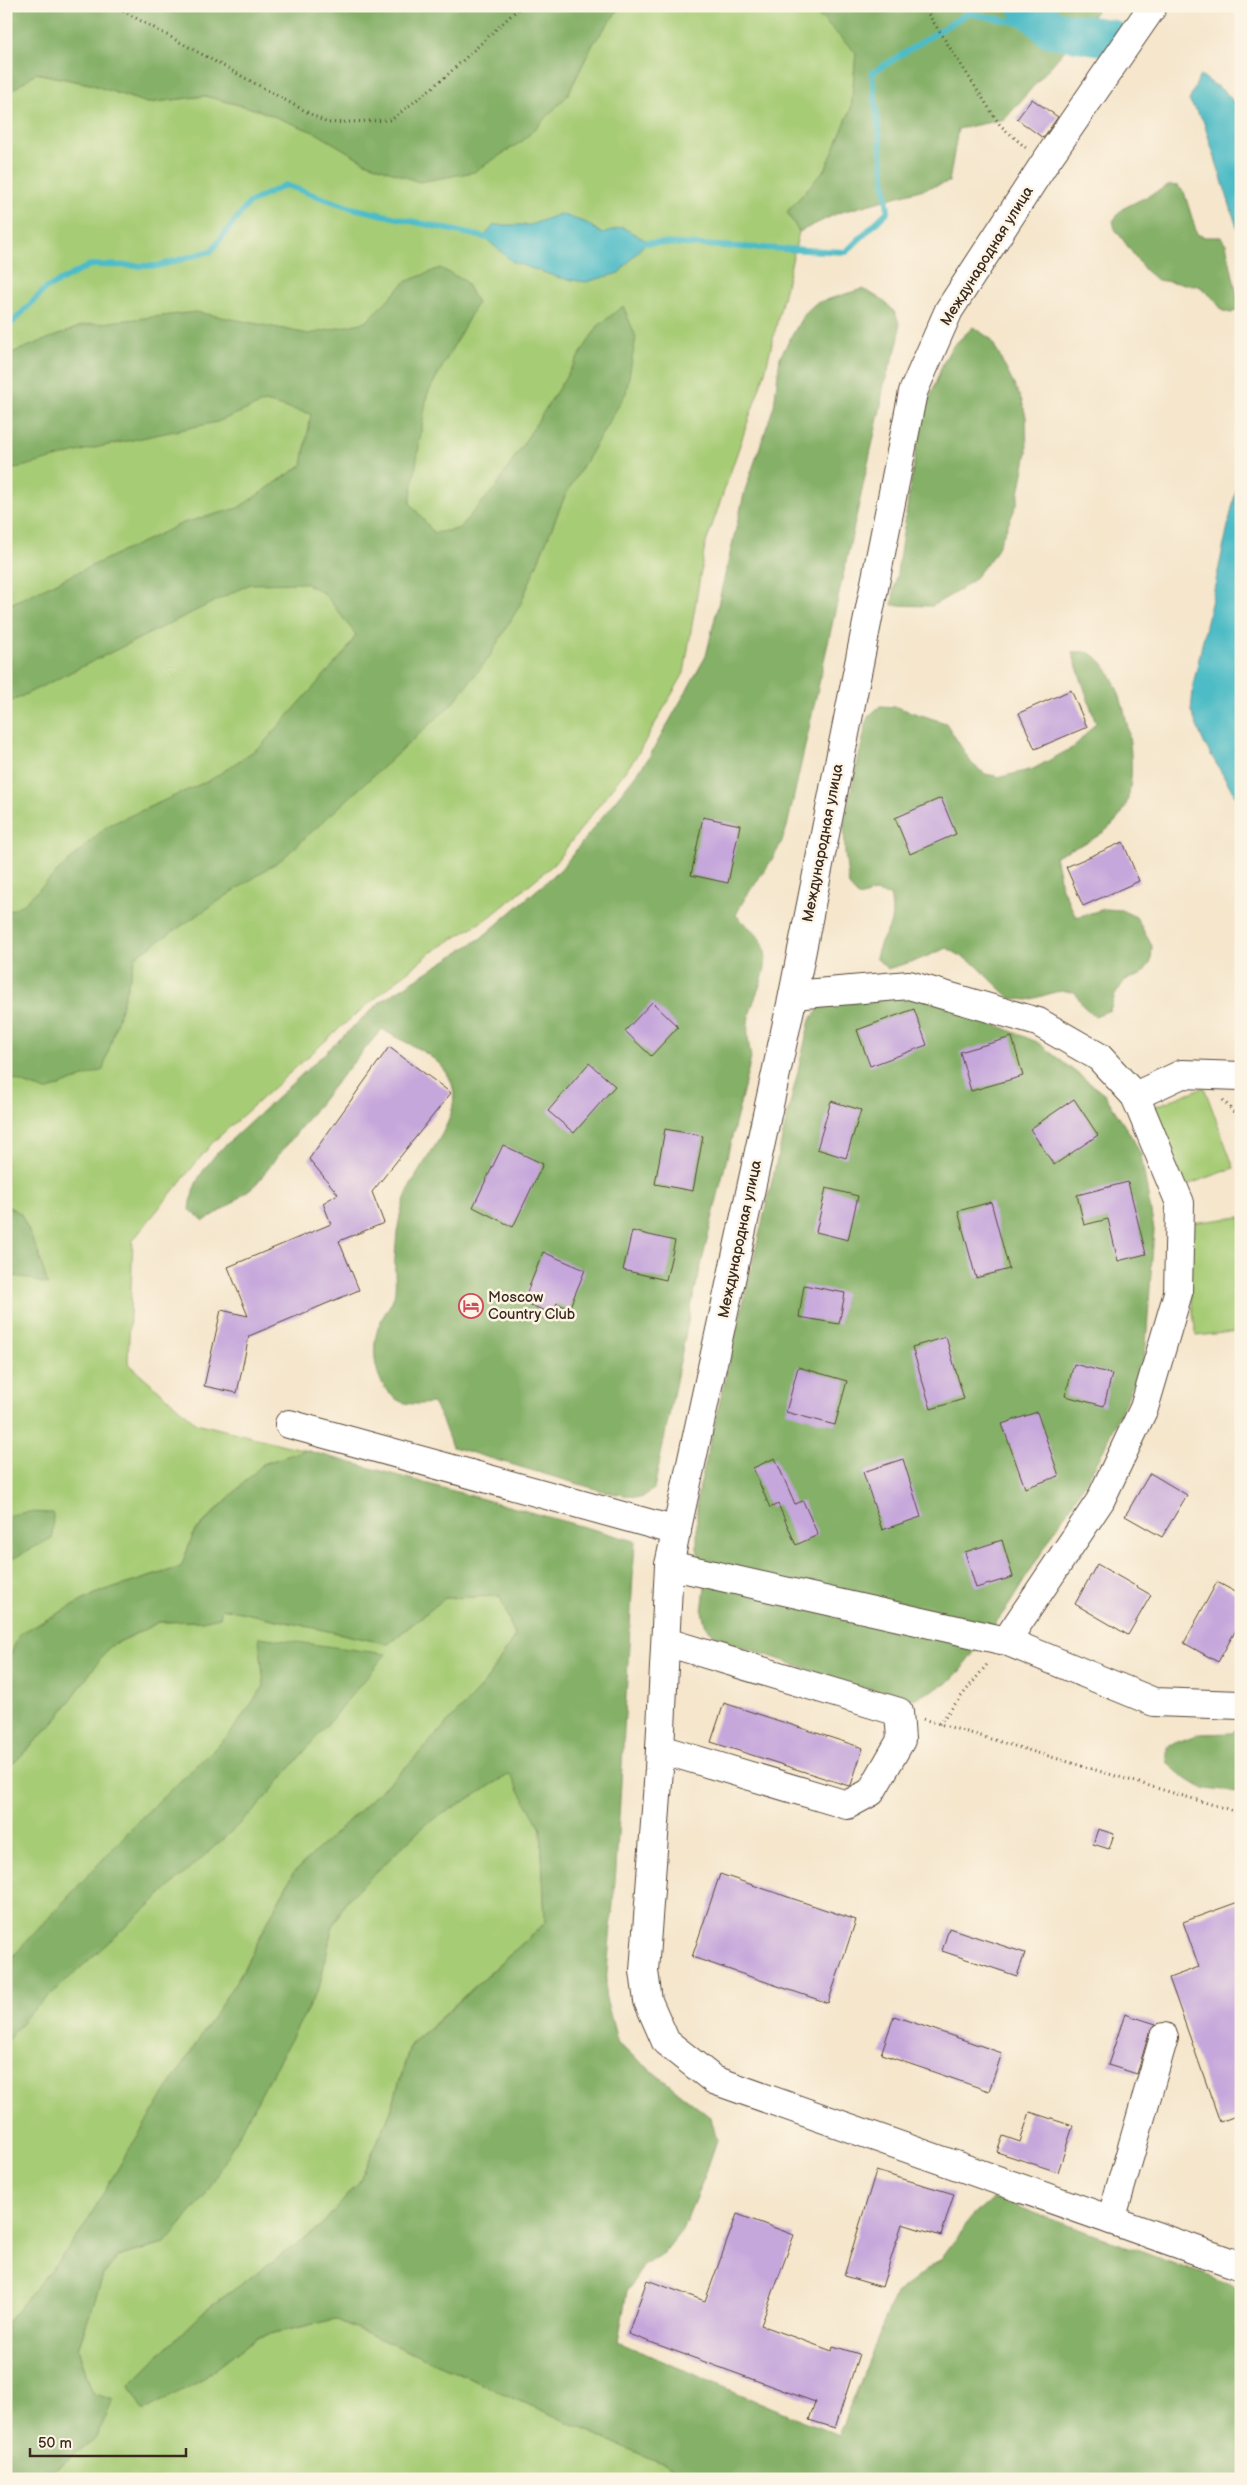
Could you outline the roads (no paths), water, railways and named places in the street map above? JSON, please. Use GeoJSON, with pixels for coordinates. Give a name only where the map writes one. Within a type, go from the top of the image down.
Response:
{"type":"FeatureCollection","features":[{"type":"Feature","properties":{"kind":"street","name":"Международная улица"},"geometry":{"type":"LineString","coordinates":[[1153,6],[1048,158],[950,310],[913,392],[793,995],[669,1565],[660,1749],[644,1971],[648,2001],[666,2042],[714,2080],[1111,2220],[1238,2257]]}},
{"type":"Feature","properties":{"kind":"street"},"geometry":{"type":"LineString","coordinates":[[793,995],[909,985],[1038,1022],[1099,1057],[1135,1096],[1180,1203],[1178,1293],[1144,1408],[1100,1501],[1006,1641]]}},
{"type":"Feature","properties":{"kind":"street"},"geometry":{"type":"LineString","coordinates":[[1135,1096],[1182,1074],[1241,1076]]}},
{"type":"Feature","properties":{"kind":"street"},"geometry":{"type":"LineString","coordinates":[[289,1424],[677,1531]]}},
{"type":"Feature","properties":{"kind":"street"},"geometry":{"type":"LineString","coordinates":[[669,1565],[1006,1641],[1154,1702],[1241,1705]]}},
{"type":"Feature","properties":{"kind":"street"},"geometry":{"type":"LineString","coordinates":[[660,1749],[846,1805],[871,1792],[901,1740],[899,1712],[666,1642]]}},
{"type":"Feature","properties":{"kind":"street"},"geometry":{"type":"LineString","coordinates":[[1111,2220],[1164,2037]]}},
{"type":"Feature","properties":{"kind":"water"},"geometry":{"type":"Polygon","coordinates":[[[1200,75],[1225,92],[1241,110],[1241,240],[1203,120],[1189,101],[1200,75]]]}},
{"type":"Feature","properties":{"kind":"water"},"geometry":{"type":"Polygon","coordinates":[[[560,214],[587,223],[602,234],[622,227],[647,241],[619,273],[586,282],[560,278],[513,262],[484,237],[494,225],[530,225],[560,214]]]}},
{"type":"Feature","properties":{"kind":"water"},"geometry":{"type":"Polygon","coordinates":[[[1241,467],[1241,805],[1204,743],[1191,711],[1194,681],[1241,467]]]}},
{"type":"Feature","properties":{"kind":"waterway"},"geometry":{"type":"LineString","coordinates":[[1027,6],[1051,29],[1110,38]]}},
{"type":"Feature","properties":{"kind":"waterway"},"geometry":{"type":"LineString","coordinates":[[638,242],[846,252],[888,211],[872,73],[968,13],[1051,29]]}},
{"type":"Feature","properties":{"kind":"waterway"},"geometry":{"type":"LineString","coordinates":[[6,324],[11,324],[45,289],[90,265],[157,266],[211,251],[249,203],[285,185],[352,208],[492,239]]}},
{"type":"Feature","properties":{"kind":"place","name":"Moscow Country Club"},"geometry":{"type":"Point","coordinates":[471,1306]}}]}
